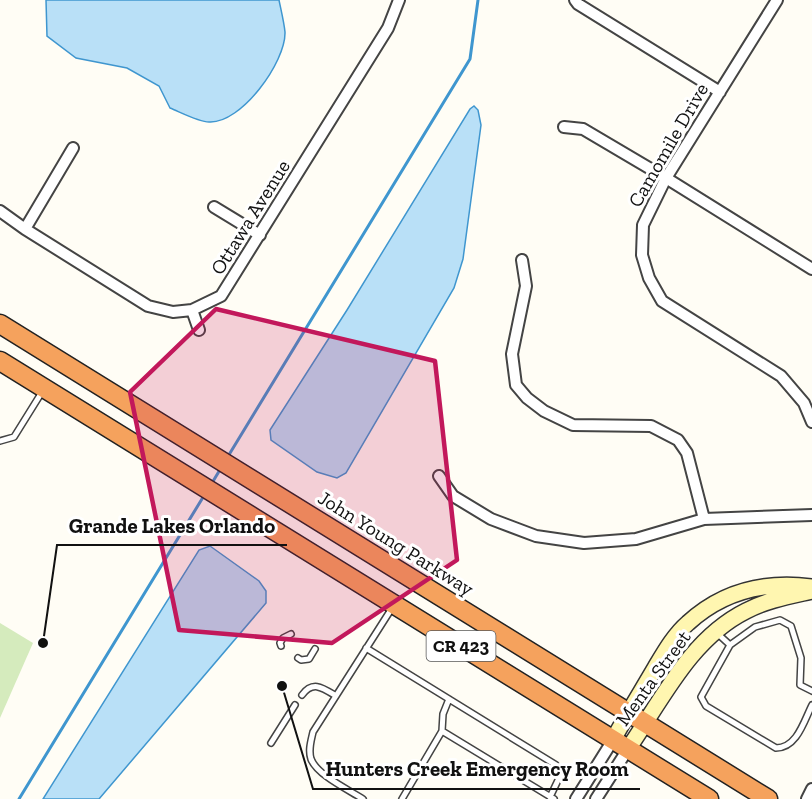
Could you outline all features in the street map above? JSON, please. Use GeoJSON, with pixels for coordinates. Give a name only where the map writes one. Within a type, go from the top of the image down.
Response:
{"type":"FeatureCollection","features":[{"type":"Feature","properties":{"kind":"highway","name":"John Young Parkway"},"geometry":{"type":"LineString","coordinates":[[0,324],[768,799]]}},
{"type":"Feature","properties":{"kind":"highway","name":"CR 423"},"geometry":{"type":"LineString","coordinates":[[0,361],[709,799]]}},
{"type":"Feature","properties":{"kind":"street","name":"Ottawa Avenue"},"geometry":{"type":"LineString","coordinates":[[0,211],[148,306],[173,312],[192,310],[221,296],[261,236],[388,28],[399,0]]}},
{"type":"Feature","properties":{"kind":"street"},"geometry":{"type":"LineString","coordinates":[[575,0],[720,92]]}},
{"type":"Feature","properties":{"kind":"street","name":"Camomile Drive"},"geometry":{"type":"LineString","coordinates":[[777,0],[666,178],[643,225],[642,255],[649,278],[663,301],[781,376],[804,403],[812,422]]}},
{"type":"Feature","properties":{"kind":"street"},"geometry":{"type":"LineString","coordinates":[[564,127],[583,129],[812,269]]}},
{"type":"Feature","properties":{"kind":"street"},"geometry":{"type":"LineString","coordinates":[[25,229],[73,148]]}},
{"type":"Feature","properties":{"kind":"street"},"geometry":{"type":"LineString","coordinates":[[214,207],[261,236]]}},
{"type":"Feature","properties":{"kind":"street"},"geometry":{"type":"LineString","coordinates":[[522,260],[526,286],[512,354],[516,385],[527,398],[544,411],[573,425],[651,426],[678,440],[687,453],[704,519]]}},
{"type":"Feature","properties":{"kind":"street"},"geometry":{"type":"LineString","coordinates":[[192,310],[199,330]]}},
{"type":"Feature","properties":{"kind":"street"},"geometry":{"type":"LineString","coordinates":[[440,476],[453,496],[482,513],[536,536],[584,543],[636,539],[704,519],[812,515]]}},
{"type":"Feature","properties":{"kind":"street","name":"Menta Street"},"geometry":{"type":"LineString","coordinates":[[621,745],[628,713],[667,649],[686,625],[706,609],[729,597],[760,587],[787,584],[812,589]]}},
{"type":"Feature","properties":{"kind":"street","name":"Menta Street"},"geometry":{"type":"LineString","coordinates":[[621,745],[646,724],[683,666],[704,640],[715,631],[746,610],[812,589]]}},
{"type":"Feature","properties":{"kind":"street"},"geometry":{"type":"LineString","coordinates":[[576,799],[621,745]]}},
{"type":"Feature","properties":{"kind":"street"},"geometry":{"type":"LineString","coordinates":[[596,799],[621,745]]}},
{"type":"Feature","properties":{"kind":"street"},"geometry":{"type":"LineString","coordinates":[[807,799],[812,789]]}},
{"type":"Feature","properties":{"kind":"lane"},"geometry":{"type":"LineString","coordinates":[[0,441],[14,437],[44,388]]}},
{"type":"Feature","properties":{"kind":"lane"},"geometry":{"type":"LineString","coordinates":[[363,799],[324,775],[311,760],[309,747],[313,732],[394,605]]}},
{"type":"Feature","properties":{"kind":"lane"},"geometry":{"type":"LineString","coordinates":[[812,691],[800,685],[801,658],[798,647],[791,626],[780,620],[755,627],[730,645],[701,697],[706,706],[776,748],[790,745],[812,705]]}},
{"type":"Feature","properties":{"kind":"lane"},"geometry":{"type":"LineString","coordinates":[[715,631],[730,645]]}},
{"type":"Feature","properties":{"kind":"lane"},"geometry":{"type":"LineString","coordinates":[[281,646],[283,638],[291,634]]}},
{"type":"Feature","properties":{"kind":"lane"},"geometry":{"type":"LineString","coordinates":[[366,648],[556,765],[560,776],[552,798],[442,731]]}},
{"type":"Feature","properties":{"kind":"lane"},"geometry":{"type":"LineString","coordinates":[[298,658],[300,660],[309,658],[315,649]]}},
{"type":"Feature","properties":{"kind":"lane"},"geometry":{"type":"LineString","coordinates":[[302,695],[312,686],[318,686],[336,696]]}},
{"type":"Feature","properties":{"kind":"lane"},"geometry":{"type":"LineString","coordinates":[[402,799],[442,731],[443,714],[449,699]]}},
{"type":"Feature","properties":{"kind":"lane"},"geometry":{"type":"LineString","coordinates":[[271,743],[295,705]]}},
{"type":"Feature","properties":{"kind":"highlighted area"},"geometry":{"type":"Polygon","coordinates":[[[216,309],[435,361],[457,560],[332,643],[179,630],[130,392],[216,309]]]}},
{"type":"Feature","properties":{"kind":"green space"},"geometry":{"type":"Polygon","coordinates":[[[0,623],[33,643],[0,718],[0,623]]]}},
{"type":"Feature","properties":{"kind":"water"},"geometry":{"type":"Polygon","coordinates":[[[46,0],[279,0],[285,32],[283,45],[270,74],[247,102],[235,113],[221,120],[205,122],[170,108],[159,86],[127,68],[76,58],[47,36],[46,0]]]}},
{"type":"Feature","properties":{"kind":"water"},"geometry":{"type":"Polygon","coordinates":[[[474,106],[478,110],[481,125],[463,259],[454,288],[346,473],[337,478],[317,472],[271,440],[270,430],[474,106]]]}},
{"type":"Feature","properties":{"kind":"water"},"geometry":{"type":"Polygon","coordinates":[[[210,546],[259,581],[266,591],[266,603],[99,799],[43,799],[199,550],[210,546]]]}},
{"type":"Feature","properties":{"kind":"waterway"},"geometry":{"type":"LineString","coordinates":[[227,458],[470,59],[478,0]]}},
{"type":"Feature","properties":{"kind":"waterway"},"geometry":{"type":"LineString","coordinates":[[212,483],[221,468]]}},
{"type":"Feature","properties":{"kind":"waterway"},"geometry":{"type":"LineString","coordinates":[[19,799],[205,494]]}},
{"type":"Feature","properties":{"kind":"place","name":"Grande Lakes Orlando"},"geometry":{"type":"Point","coordinates":[43,643]}},
{"type":"Feature","properties":{"kind":"place","name":"Hunters Creek Emergency Room"},"geometry":{"type":"Point","coordinates":[282,686]}}]}
